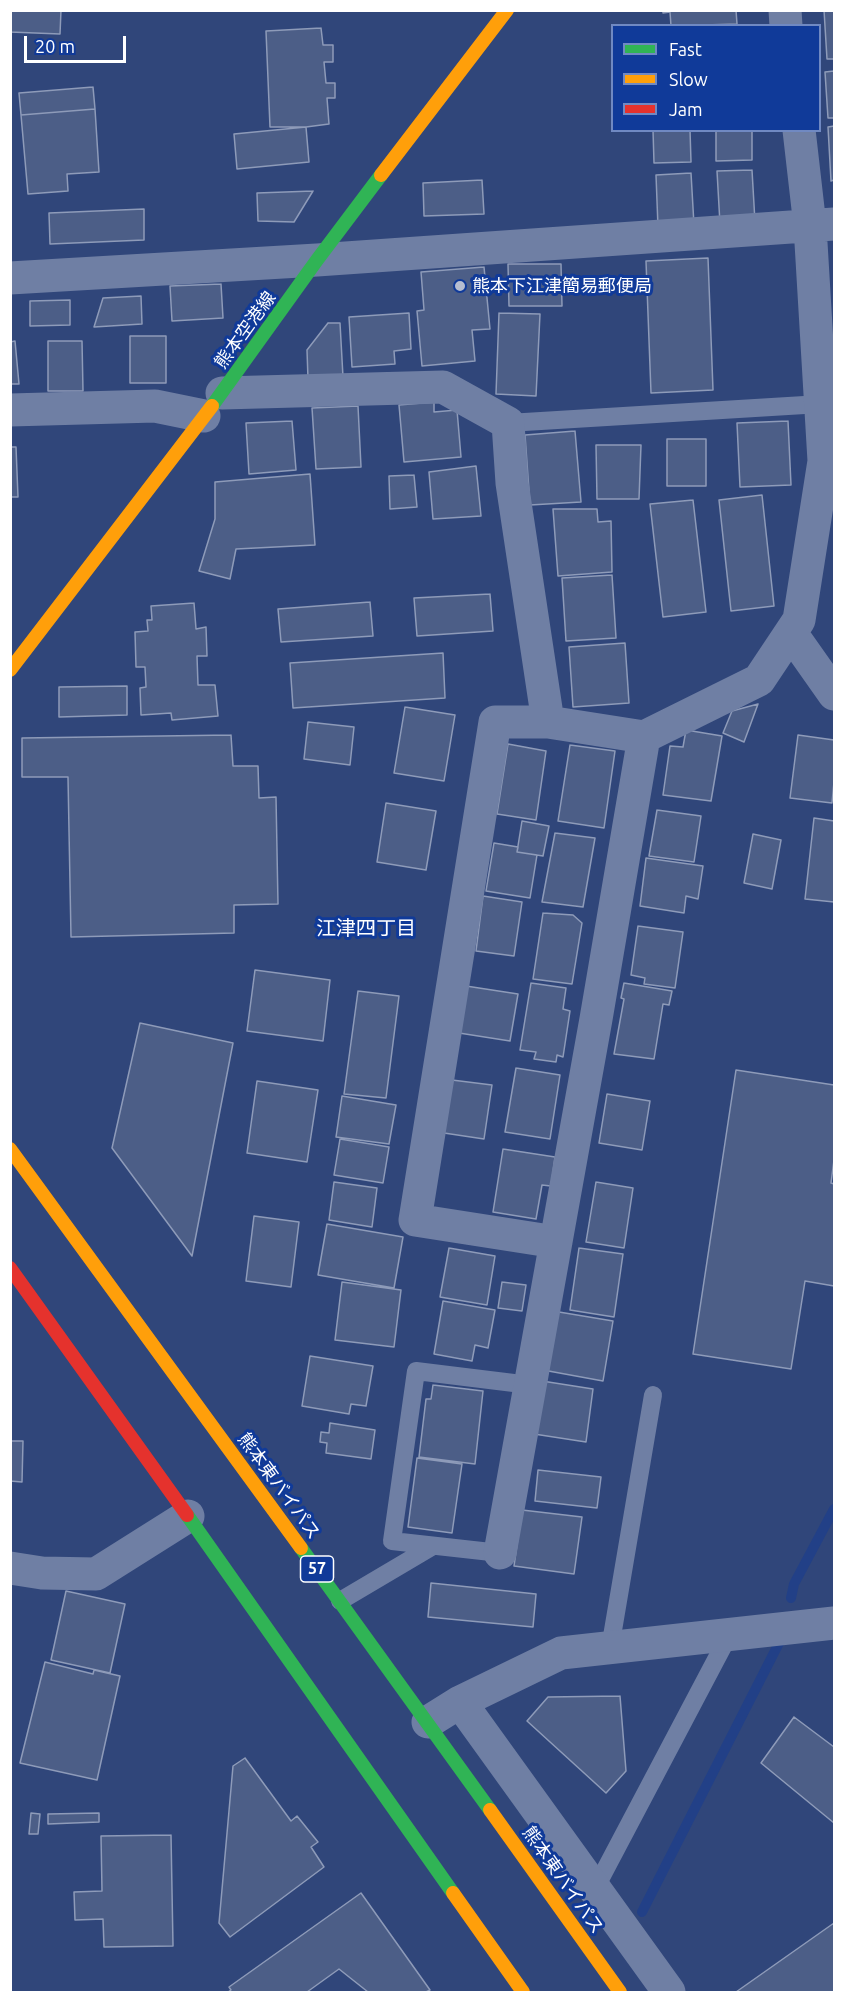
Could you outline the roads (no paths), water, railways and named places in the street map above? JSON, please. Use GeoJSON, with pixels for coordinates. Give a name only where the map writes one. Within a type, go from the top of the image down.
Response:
{"type":"FeatureCollection","features":[{"type":"Feature","properties":{"kind":"main road","name":"熊本空港線"},"geometry":{"type":"LineString","coordinates":[[10,670],[213,404],[317,260],[507,10]]}},
{"type":"Feature","properties":{"kind":"main road","name":"熊本東バイパス"},"geometry":{"type":"LineString","coordinates":[[10,1149],[340,1600],[620,1992]]}},
{"type":"Feature","properties":{"kind":"main road"},"geometry":{"type":"LineString","coordinates":[[10,1268],[188,1516],[523,1992]]}},
{"type":"Feature","properties":{"kind":"street"},"geometry":{"type":"LineString","coordinates":[[556,1242],[415,1220],[495,722],[548,722],[644,737],[759,680],[799,620],[824,461],[821,404],[822,225],[799,132]]}},
{"type":"Feature","properties":{"kind":"street"},"geometry":{"type":"LineString","coordinates":[[10,279],[822,225]]}},
{"type":"Feature","properties":{"kind":"street"},"geometry":{"type":"LineString","coordinates":[[10,410],[213,404],[443,387],[508,423],[512,483],[548,722]]}},
{"type":"Feature","properties":{"kind":"street"},"geometry":{"type":"LineString","coordinates":[[791,633],[834,694]]}},
{"type":"Feature","properties":{"kind":"street"},"geometry":{"type":"LineString","coordinates":[[500,1553],[644,737]]}},
{"type":"Feature","properties":{"kind":"street"},"geometry":{"type":"LineString","coordinates":[[10,1568],[42,1573],[96,1574],[188,1516]]}},
{"type":"Feature","properties":{"kind":"street"},"geometry":{"type":"LineString","coordinates":[[428,1722],[460,1702],[561,1653],[834,1623]]}},
{"type":"Feature","properties":{"kind":"street"},"geometry":{"type":"LineString","coordinates":[[460,1702],[669,1992]]}},
{"type":"Feature","properties":{"kind":"lane"},"geometry":{"type":"LineString","coordinates":[[508,423],[821,404]]}},
{"type":"Feature","properties":{"kind":"lane"},"geometry":{"type":"LineString","coordinates":[[500,1553],[392,1541],[416,1371],[530,1385]]}},
{"type":"Feature","properties":{"kind":"lane"},"geometry":{"type":"LineString","coordinates":[[610,1648],[653,1395]]}},
{"type":"Feature","properties":{"kind":"lane"},"geometry":{"type":"LineString","coordinates":[[340,1600],[432,1546]]}},
{"type":"Feature","properties":{"kind":"lane"},"geometry":{"type":"LineString","coordinates":[[595,1889],[729,1635]]}},
{"type":"Feature","properties":{"kind":"waterway"},"geometry":{"type":"LineString","coordinates":[[791,1598],[794,1584],[834,1509]]}},
{"type":"Feature","properties":{"kind":"waterway"},"geometry":{"type":"LineString","coordinates":[[642,1912],[781,1639]]}},
{"type":"Feature","properties":{"kind":"place","name":"熊本下江津簡易郵便局"},"geometry":{"type":"Point","coordinates":[460,286]}},
{"type":"Feature","properties":{"kind":"district","name":"江津四丁目"},"geometry":{"type":"Point","coordinates":[366,928]}}]}
